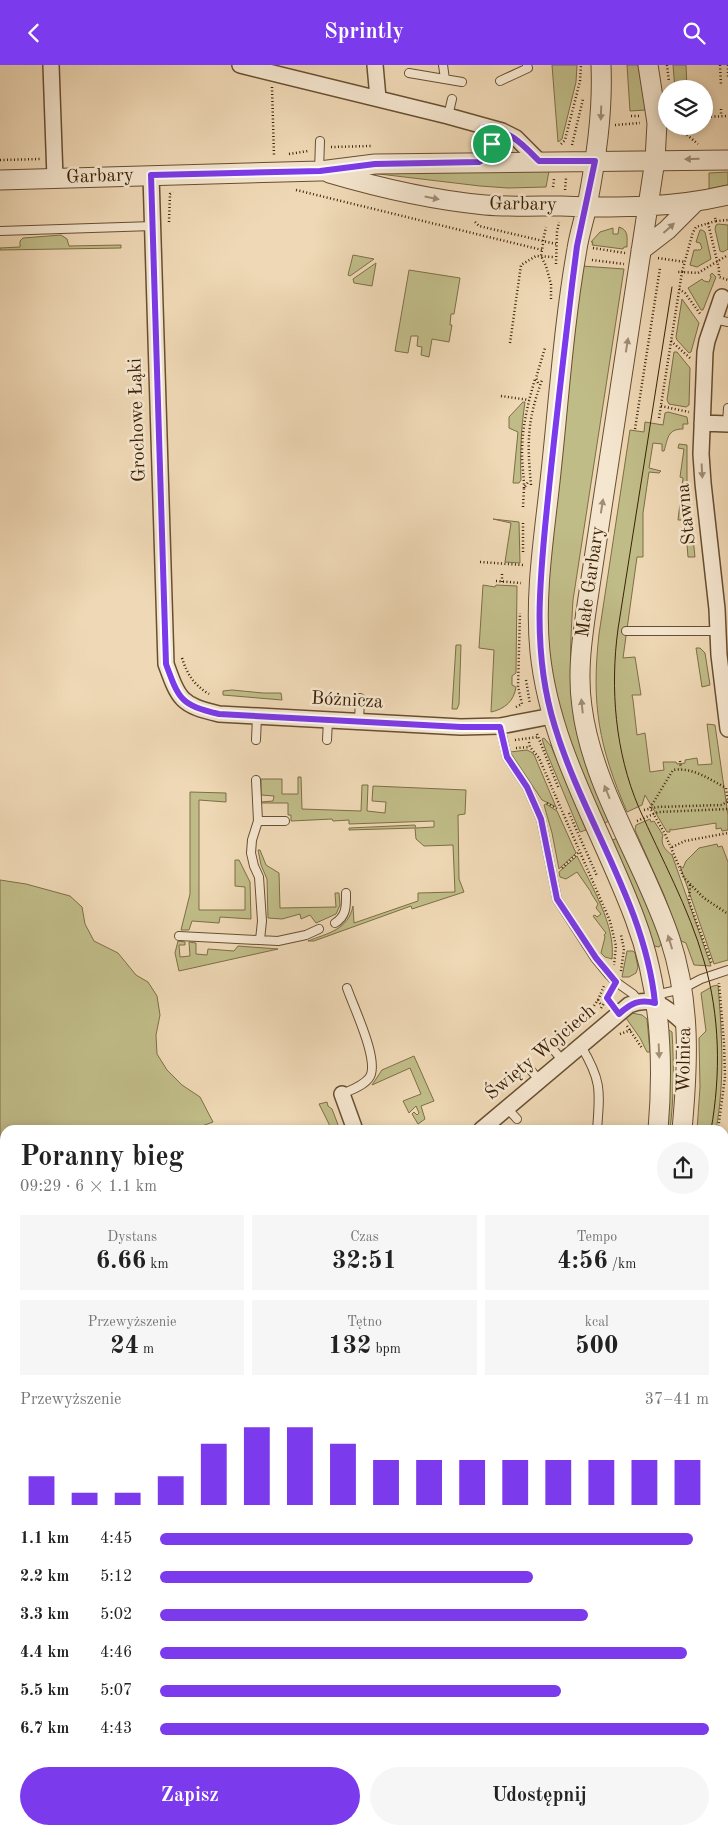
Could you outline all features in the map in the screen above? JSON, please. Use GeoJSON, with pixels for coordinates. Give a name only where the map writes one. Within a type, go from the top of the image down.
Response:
{"type":"FeatureCollection","features":[{"type":"Feature","properties":{"kind":"street"},"geometry":{"type":"LineString","coordinates":[[51,65],[55,178]]}},
{"type":"Feature","properties":{"kind":"street"},"geometry":{"type":"LineString","coordinates":[[240,65],[378,98],[509,134],[516,138],[539,161]]}},
{"type":"Feature","properties":{"kind":"street"},"geometry":{"type":"LineString","coordinates":[[375,65],[378,98]]}},
{"type":"Feature","properties":{"kind":"street"},"geometry":{"type":"LineString","coordinates":[[601,65],[601,117],[595,161],[577,246],[541,572],[540,653],[545,688],[552,716],[570,768],[636,920],[645,950],[650,1000],[670,1011],[687,1026]]}},
{"type":"Feature","properties":{"kind":"street","name":"Małe Garbary"},"geometry":{"type":"LineString","coordinates":[[648,65],[656,123],[655,160],[648,207],[634,251],[587,605],[581,658],[580,689],[585,724],[600,774],[659,910],[670,940],[682,989]]}},
{"type":"Feature","properties":{"kind":"street"},"geometry":{"type":"LineString","coordinates":[[479,162],[487,158],[492,148],[490,136],[485,127]]}},
{"type":"Feature","properties":{"kind":"street","name":"Garbary"},"geometry":{"type":"LineString","coordinates":[[0,180],[319,171],[375,164],[728,160]]}},
{"type":"Feature","properties":{"kind":"street","name":"Garbary"},"geometry":{"type":"LineString","coordinates":[[319,171],[384,189],[451,201],[487,205],[648,207],[695,203],[728,195]]}},
{"type":"Feature","properties":{"kind":"street","name":"Grochowe Łąki"},"geometry":{"type":"LineString","coordinates":[[151,175],[166,664]]}},
{"type":"Feature","properties":{"kind":"street"},"geometry":{"type":"LineString","coordinates":[[634,251],[667,230],[695,203]]}},
{"type":"Feature","properties":{"kind":"street","name":"Stawna"},"geometry":{"type":"LineString","coordinates":[[722,297],[705,352],[702,483],[717,609],[723,631],[719,655],[728,729]]}},
{"type":"Feature","properties":{"kind":"street"},"geometry":{"type":"LineString","coordinates":[[702,423],[728,424]]}},
{"type":"Feature","properties":{"kind":"street","name":"Bóżnicza"},"geometry":{"type":"LineString","coordinates":[[166,664],[176,691],[194,708],[219,714],[461,727],[500,727],[552,716]]}},
{"type":"Feature","properties":{"kind":"street","name":"Wolnica"},"geometry":{"type":"LineString","coordinates":[[682,989],[687,1026],[687,1075],[682,1125]]}},
{"type":"Feature","properties":{"kind":"street","name":"Wolnica"},"geometry":{"type":"LineString","coordinates":[[650,1000],[660,1060],[658,1125]]}},
{"type":"Feature","properties":{"kind":"street","name":"Święty Wojciech"},"geometry":{"type":"LineString","coordinates":[[490,1125],[512,1113],[534,1074],[562,1060],[629,1005],[650,1000]]}},
{"type":"Feature","properties":{"kind":"street"},"geometry":{"type":"LineString","coordinates":[[342,1094],[353,1125]]}},
{"type":"Feature","properties":{"kind":"lane"},"geometry":{"type":"LineString","coordinates":[[443,65],[445,79]]}},
{"type":"Feature","properties":{"kind":"lane"},"geometry":{"type":"LineString","coordinates":[[500,81],[528,68],[527,65]]}},
{"type":"Feature","properties":{"kind":"lane"},"geometry":{"type":"LineString","coordinates":[[409,73],[462,82]]}},
{"type":"Feature","properties":{"kind":"lane"},"geometry":{"type":"LineString","coordinates":[[448,116],[452,99]]}},
{"type":"Feature","properties":{"kind":"lane"},"geometry":{"type":"LineString","coordinates":[[319,171],[320,145]]}},
{"type":"Feature","properties":{"kind":"lane"},"geometry":{"type":"LineString","coordinates":[[0,231],[153,226]]}},
{"type":"Feature","properties":{"kind":"lane"},"geometry":{"type":"LineString","coordinates":[[728,408],[728,424]]}},
{"type":"Feature","properties":{"kind":"lane"},"geometry":{"type":"LineString","coordinates":[[626,631],[723,631]]}},
{"type":"Feature","properties":{"kind":"lane"},"geometry":{"type":"LineString","coordinates":[[359,721],[360,698]]}},
{"type":"Feature","properties":{"kind":"lane"},"geometry":{"type":"LineString","coordinates":[[256,739],[257,716]]}},
{"type":"Feature","properties":{"kind":"lane"},"geometry":{"type":"LineString","coordinates":[[327,741],[328,720]]}},
{"type":"Feature","properties":{"kind":"lane"},"geometry":{"type":"LineString","coordinates":[[500,727],[507,757],[527,787],[541,819],[557,899],[609,975],[633,993],[650,1000],[728,970]]}},
{"type":"Feature","properties":{"kind":"lane"},"geometry":{"type":"LineString","coordinates":[[256,779],[258,821],[250,853],[259,877],[262,921],[260,940]]}},
{"type":"Feature","properties":{"kind":"lane"},"geometry":{"type":"LineString","coordinates":[[258,821],[285,821]]}},
{"type":"Feature","properties":{"kind":"lane"},"geometry":{"type":"LineString","coordinates":[[335,923],[340,920],[346,910],[346,893]]}},
{"type":"Feature","properties":{"kind":"lane"},"geometry":{"type":"LineString","coordinates":[[179,935],[278,941],[306,935],[319,929]]}},
{"type":"Feature","properties":{"kind":"lane"},"geometry":{"type":"LineString","coordinates":[[342,1094],[368,1080],[373,1069],[369,1049],[347,988]]}},
{"type":"Feature","properties":{"kind":"lane"},"geometry":{"type":"LineString","coordinates":[[581,1046],[599,1082],[597,1125]]}},
{"type":"Feature","properties":{"kind":"lane"},"geometry":{"type":"LineString","coordinates":[[552,1048],[562,1060]]}},
{"type":"Feature","properties":{"kind":"path"},"geometry":{"type":"LineString","coordinates":[[559,147],[565,140],[572,114],[580,81],[581,65]]}},
{"type":"Feature","properties":{"kind":"path"},"geometry":{"type":"LineString","coordinates":[[667,65],[668,80]]}},
{"type":"Feature","properties":{"kind":"path"},"geometry":{"type":"LineString","coordinates":[[720,65],[721,86]]}},
{"type":"Feature","properties":{"kind":"path"},"geometry":{"type":"LineString","coordinates":[[728,65],[728,79]]}},
{"type":"Feature","properties":{"kind":"path"},"geometry":{"type":"LineString","coordinates":[[279,75],[272,156],[320,145],[371,146]]}},
{"type":"Feature","properties":{"kind":"path"},"geometry":{"type":"LineString","coordinates":[[570,153],[584,96]]}},
{"type":"Feature","properties":{"kind":"path"},"geometry":{"type":"LineString","coordinates":[[721,109],[722,116]]}},
{"type":"Feature","properties":{"kind":"path"},"geometry":{"type":"LineString","coordinates":[[572,114],[576,115]]}},
{"type":"Feature","properties":{"kind":"path"},"geometry":{"type":"LineString","coordinates":[[713,116],[728,116]]}},
{"type":"Feature","properties":{"kind":"path"},"geometry":{"type":"LineString","coordinates":[[619,124],[633,124]]}},
{"type":"Feature","properties":{"kind":"path"},"geometry":{"type":"LineString","coordinates":[[688,135],[698,143],[698,149]]}},
{"type":"Feature","properties":{"kind":"path"},"geometry":{"type":"LineString","coordinates":[[0,160],[46,159]]}},
{"type":"Feature","properties":{"kind":"path"},"geometry":{"type":"LineString","coordinates":[[294,189],[542,250]]}},
{"type":"Feature","properties":{"kind":"path"},"geometry":{"type":"LineString","coordinates":[[169,229],[168,199],[170,194],[175,191]]}},
{"type":"Feature","properties":{"kind":"path"},"geometry":{"type":"LineString","coordinates":[[472,219],[479,226],[548,244],[566,245]]}},
{"type":"Feature","properties":{"kind":"path"},"geometry":{"type":"LineString","coordinates":[[659,418],[679,289],[693,232],[696,227],[716,219],[728,220]]}},
{"type":"Feature","properties":{"kind":"path"},"geometry":{"type":"LineString","coordinates":[[708,223],[719,277],[728,280]]}},
{"type":"Feature","properties":{"kind":"path"},"geometry":{"type":"LineString","coordinates":[[546,227],[541,256],[551,284],[551,306]]}},
{"type":"Feature","properties":{"kind":"path"},"geometry":{"type":"LineString","coordinates":[[586,247],[634,251]]}},
{"type":"Feature","properties":{"kind":"path"},"geometry":{"type":"LineString","coordinates":[[510,343],[521,265],[536,255],[553,257]]}},
{"type":"Feature","properties":{"kind":"path"},"geometry":{"type":"LineString","coordinates":[[678,272],[698,273],[728,255]]}},
{"type":"Feature","properties":{"kind":"path"},"geometry":{"type":"LineString","coordinates":[[583,259],[625,264]]}},
{"type":"Feature","properties":{"kind":"path"},"geometry":{"type":"LineString","coordinates":[[664,259],[685,262]]}},
{"type":"Feature","properties":{"kind":"path"},"geometry":{"type":"LineString","coordinates":[[635,429],[662,269],[654,267]]}},
{"type":"Feature","properties":{"kind":"path"},"geometry":{"type":"LineString","coordinates":[[679,289],[715,320]]}},
{"type":"Feature","properties":{"kind":"path"},"geometry":{"type":"LineString","coordinates":[[671,341],[693,361]]}},
{"type":"Feature","properties":{"kind":"path"},"geometry":{"type":"LineString","coordinates":[[523,507],[522,451],[526,414],[546,345]]}},
{"type":"Feature","properties":{"kind":"path"},"geometry":{"type":"LineString","coordinates":[[536,378],[538,383]]}},
{"type":"Feature","properties":{"kind":"path"},"geometry":{"type":"LineString","coordinates":[[501,396],[529,400]]}},
{"type":"Feature","properties":{"kind":"path"},"geometry":{"type":"LineString","coordinates":[[661,406],[690,413]]}},
{"type":"Feature","properties":{"kind":"path"},"geometry":{"type":"LineString","coordinates":[[524,488],[528,482]]}},
{"type":"Feature","properties":{"kind":"path"},"geometry":{"type":"LineString","coordinates":[[480,561],[523,565]]}},
{"type":"Feature","properties":{"kind":"path"},"geometry":{"type":"LineString","coordinates":[[502,574],[502,582]]}},
{"type":"Feature","properties":{"kind":"path"},"geometry":{"type":"LineString","coordinates":[[496,581],[521,583]]}},
{"type":"Feature","properties":{"kind":"path"},"geometry":{"type":"LineString","coordinates":[[181,655],[186,671],[194,683],[216,697]]}},
{"type":"Feature","properties":{"kind":"path"},"geometry":{"type":"LineString","coordinates":[[514,708],[522,704],[518,687]]}},
{"type":"Feature","properties":{"kind":"path"},"geometry":{"type":"LineString","coordinates":[[510,741],[538,737]]}},
{"type":"Feature","properties":{"kind":"path"},"geometry":{"type":"LineString","coordinates":[[529,742],[530,747],[539,758],[576,841],[614,933],[616,954],[598,1000]]}},
{"type":"Feature","properties":{"kind":"path"},"geometry":{"type":"LineString","coordinates":[[510,748],[530,747]]}},
{"type":"Feature","properties":{"kind":"path"},"geometry":{"type":"LineString","coordinates":[[680,761],[681,768]]}},
{"type":"Feature","properties":{"kind":"path"},"geometry":{"type":"LineString","coordinates":[[644,810],[650,808],[722,805],[728,801],[726,788],[690,769],[681,768],[673,770],[650,808],[665,834],[680,873],[704,898],[728,914]]}},
{"type":"Feature","properties":{"kind":"path"},"geometry":{"type":"LineString","coordinates":[[634,822],[658,812],[728,809]]}},
{"type":"Feature","properties":{"kind":"path"},"geometry":{"type":"LineString","coordinates":[[671,847],[685,841],[728,833]]}},
{"type":"Feature","properties":{"kind":"path"},"geometry":{"type":"LineString","coordinates":[[585,849],[599,880]]}},
{"type":"Feature","properties":{"kind":"path"},"geometry":{"type":"LineString","coordinates":[[690,885],[689,901],[720,986],[725,1077],[719,1125]]}},
{"type":"Feature","properties":{"kind":"path"},"geometry":{"type":"LineString","coordinates":[[619,929],[622,940],[622,965],[616,982],[607,998],[638,1040],[644,1053]]}},
{"type":"Feature","properties":{"kind":"path"},"geometry":{"type":"LineString","coordinates":[[721,1113],[726,1114]]}},
{"type":"Feature","properties":{"kind":"shaded area"},"geometry":{"type":"Polygon","coordinates":[[[552,65],[577,65],[576,82],[562,139],[558,142],[552,65]]]}},
{"type":"Feature","properties":{"kind":"shaded area"},"geometry":{"type":"Polygon","coordinates":[[[627,65],[638,65],[646,110],[630,111],[627,65]]]}},
{"type":"Feature","properties":{"kind":"shaded area"},"geometry":{"type":"Polygon","coordinates":[[[673,65],[686,65],[687,80],[674,80],[673,65]]]}},
{"type":"Feature","properties":{"kind":"shaded area"},"geometry":{"type":"Polygon","coordinates":[[[549,171],[546,187],[508,188],[371,173],[549,171]]]}},
{"type":"Feature","properties":{"kind":"shaded area"},"geometry":{"type":"Polygon","coordinates":[[[728,172],[728,185],[709,189],[709,173],[728,172]]]}},
{"type":"Feature","properties":{"kind":"shaded area"},"geometry":{"type":"Polygon","coordinates":[[[718,224],[728,225],[728,249],[723,252],[720,251],[715,229],[718,224]]]}},
{"type":"Feature","properties":{"kind":"shaded area"},"geometry":{"type":"Polygon","coordinates":[[[619,227],[626,232],[627,247],[623,249],[592,245],[593,242],[591,242],[600,232],[613,228],[613,234],[618,234],[619,227]]]}},
{"type":"Feature","properties":{"kind":"shaded area"},"geometry":{"type":"Polygon","coordinates":[[[700,230],[705,232],[711,259],[697,267],[690,265],[694,250],[702,248],[700,243],[696,242],[700,230]]]}},
{"type":"Feature","properties":{"kind":"shaded area"},"geometry":{"type":"Polygon","coordinates":[[[61,235],[67,239],[69,246],[121,245],[121,248],[0,250],[0,248],[20,247],[20,241],[23,238],[61,235]]]}},
{"type":"Feature","properties":{"kind":"shaded area"},"geometry":{"type":"Polygon","coordinates":[[[353,255],[374,259],[350,276],[348,275],[353,255]]]}},
{"type":"Feature","properties":{"kind":"shaded area"},"geometry":{"type":"Polygon","coordinates":[[[376,263],[372,286],[354,283],[353,279],[376,263]]]}},
{"type":"Feature","properties":{"kind":"shaded area"},"geometry":{"type":"Polygon","coordinates":[[[582,266],[624,269],[573,600],[571,638],[573,713],[581,749],[611,820],[603,824],[561,721],[548,656],[547,600],[557,479],[582,266]]]}},
{"type":"Feature","properties":{"kind":"shaded area"},"geometry":{"type":"Polygon","coordinates":[[[409,270],[460,278],[454,314],[451,314],[450,325],[452,325],[449,342],[432,339],[429,357],[421,355],[422,347],[417,346],[418,336],[411,336],[408,353],[395,351],[409,270]]]}},
{"type":"Feature","properties":{"kind":"shaded area"},"geometry":{"type":"Polygon","coordinates":[[[712,273],[716,277],[703,310],[701,310],[688,288],[702,279],[709,282],[712,273]]]}},
{"type":"Feature","properties":{"kind":"shaded area"},"geometry":{"type":"Polygon","coordinates":[[[682,299],[699,323],[691,352],[689,353],[676,337],[682,299]]]}},
{"type":"Feature","properties":{"kind":"shaded area"},"geometry":{"type":"Polygon","coordinates":[[[674,352],[677,352],[690,368],[689,405],[686,407],[669,404],[667,400],[674,352]]]}},
{"type":"Feature","properties":{"kind":"shaded area"},"geometry":{"type":"Polygon","coordinates":[[[525,402],[521,441],[521,480],[519,483],[513,483],[518,432],[509,428],[509,417],[525,402]]]}},
{"type":"Feature","properties":{"kind":"shaded area"},"geometry":{"type":"Polygon","coordinates":[[[668,412],[687,417],[688,424],[683,424],[683,429],[678,429],[669,435],[664,451],[662,451],[662,444],[653,443],[649,468],[661,471],[659,473],[649,472],[643,513],[643,557],[637,557],[623,658],[635,657],[641,695],[632,695],[637,735],[645,733],[650,772],[664,770],[663,762],[676,762],[677,764],[685,763],[685,760],[697,758],[698,765],[712,764],[707,724],[715,725],[728,815],[728,830],[722,831],[721,828],[716,829],[716,823],[670,829],[670,832],[667,832],[645,795],[642,805],[627,812],[617,789],[604,746],[597,704],[596,683],[599,634],[630,430],[644,432],[645,422],[663,425],[665,413],[668,412]]]}},
{"type":"Feature","properties":{"kind":"shaded area"},"geometry":{"type":"Polygon","coordinates":[[[679,444],[687,445],[687,480],[695,557],[688,557],[686,531],[683,531],[683,520],[678,520],[683,478],[680,477],[684,449],[678,448],[679,444]]]}},
{"type":"Feature","properties":{"kind":"shaded area"},"geometry":{"type":"Polygon","coordinates":[[[493,519],[519,522],[520,563],[505,562],[511,523],[493,519]]]}},
{"type":"Feature","properties":{"kind":"shaded area"},"geometry":{"type":"Polygon","coordinates":[[[483,585],[495,587],[496,585],[517,586],[516,673],[512,676],[512,685],[516,687],[515,692],[508,704],[501,709],[491,712],[494,650],[479,648],[483,585]]]}},
{"type":"Feature","properties":{"kind":"shaded area"},"geometry":{"type":"Polygon","coordinates":[[[456,645],[461,645],[459,704],[457,709],[452,709],[456,645]]]}},
{"type":"Feature","properties":{"kind":"shaded area"},"geometry":{"type":"Polygon","coordinates":[[[696,648],[700,648],[705,653],[710,685],[702,687],[696,648]]]}},
{"type":"Feature","properties":{"kind":"shaded area"},"geometry":{"type":"Polygon","coordinates":[[[223,691],[281,693],[282,700],[223,695],[223,691]]]}},
{"type":"Feature","properties":{"kind":"shaded area"},"geometry":{"type":"Polygon","coordinates":[[[544,738],[551,746],[586,830],[580,832],[546,751],[542,739],[544,738]]]}},
{"type":"Feature","properties":{"kind":"shaded area"},"geometry":{"type":"Polygon","coordinates":[[[527,750],[533,753],[556,807],[542,800],[510,752],[527,750]]]}},
{"type":"Feature","properties":{"kind":"shaded area"},"geometry":{"type":"Polygon","coordinates":[[[298,777],[301,777],[302,809],[361,811],[362,785],[368,785],[367,811],[385,813],[386,802],[372,801],[373,786],[466,790],[465,814],[458,815],[459,879],[464,892],[412,909],[411,906],[314,941],[308,941],[330,933],[342,926],[353,906],[354,923],[418,901],[418,893],[455,892],[453,845],[424,846],[416,839],[415,828],[349,830],[349,828],[415,825],[416,828],[434,827],[434,821],[349,824],[349,820],[333,821],[332,819],[291,821],[291,815],[288,815],[288,803],[261,802],[273,801],[274,796],[261,795],[261,779],[282,779],[282,794],[298,794],[298,777]]]}},
{"type":"Feature","properties":{"kind":"shaded area"},"geometry":{"type":"Polygon","coordinates":[[[190,792],[226,793],[226,802],[199,800],[199,910],[245,910],[245,887],[235,886],[235,860],[239,860],[250,882],[251,919],[220,917],[219,923],[192,921],[189,930],[181,930],[190,894],[190,792]]]}},
{"type":"Feature","properties":{"kind":"shaded area"},"geometry":{"type":"Polygon","coordinates":[[[546,804],[557,811],[576,853],[559,869],[544,805],[546,804]]]}},
{"type":"Feature","properties":{"kind":"shaded area"},"geometry":{"type":"Polygon","coordinates":[[[650,819],[651,822],[654,821],[663,835],[664,847],[672,855],[711,966],[694,965],[686,943],[681,941],[664,895],[635,830],[636,825],[650,819]]]}},
{"type":"Feature","properties":{"kind":"shaded area"},"geometry":{"type":"Polygon","coordinates":[[[618,838],[650,909],[662,943],[659,947],[654,946],[646,923],[610,841],[618,838]]]}},
{"type":"Feature","properties":{"kind":"shaded area"},"geometry":{"type":"Polygon","coordinates":[[[717,844],[718,847],[722,846],[728,862],[728,960],[714,964],[680,866],[683,868],[686,861],[699,848],[717,844]]]}},
{"type":"Feature","properties":{"kind":"shaded area"},"geometry":{"type":"Polygon","coordinates":[[[258,850],[260,850],[266,865],[279,873],[280,908],[336,907],[335,893],[339,893],[340,905],[336,914],[316,923],[310,915],[301,919],[300,914],[282,919],[268,918],[267,879],[261,865],[258,850]]]}},
{"type":"Feature","properties":{"kind":"shaded area"},"geometry":{"type":"Polygon","coordinates":[[[577,856],[606,920],[612,946],[612,959],[605,957],[601,953],[606,933],[593,916],[597,917],[601,914],[596,908],[598,904],[591,892],[577,872],[566,879],[560,877],[559,872],[577,856]]]}},
{"type":"Feature","properties":{"kind":"shaded area"},"geometry":{"type":"Polygon","coordinates":[[[0,880],[26,884],[70,896],[82,907],[85,924],[94,941],[118,953],[136,975],[148,982],[157,996],[160,1015],[156,1035],[157,1054],[167,1070],[182,1085],[200,1097],[213,1122],[205,1125],[0,1125],[0,880]]]}},
{"type":"Feature","properties":{"kind":"shaded area"},"geometry":{"type":"Polygon","coordinates":[[[178,941],[185,942],[185,945],[179,945],[180,957],[190,956],[189,942],[196,943],[196,954],[207,955],[208,949],[234,951],[238,946],[278,949],[179,971],[175,953],[178,941]]]}},
{"type":"Feature","properties":{"kind":"shaded area"},"geometry":{"type":"Polygon","coordinates":[[[627,951],[635,953],[638,967],[636,973],[629,977],[622,977],[627,951]]]}},
{"type":"Feature","properties":{"kind":"shaded area"},"geometry":{"type":"Polygon","coordinates":[[[718,985],[721,1022],[722,1057],[719,1111],[717,1125],[697,1125],[700,1087],[699,1038],[706,1031],[701,993],[718,985]]]}},
{"type":"Feature","properties":{"kind":"shaded area"},"geometry":{"type":"Polygon","coordinates":[[[632,1013],[642,1015],[647,1019],[650,1052],[647,1052],[626,1018],[632,1013]]]}},
{"type":"Feature","properties":{"kind":"shaded area"},"geometry":{"type":"Polygon","coordinates":[[[666,1028],[672,1032],[673,1093],[670,1125],[666,1125],[666,1028]]]}},
{"type":"Feature","properties":{"kind":"shaded area"},"geometry":{"type":"Polygon","coordinates":[[[414,1056],[434,1101],[421,1106],[425,1119],[418,1124],[412,1114],[414,1112],[417,1115],[419,1113],[416,1106],[409,1113],[403,1101],[421,1094],[410,1068],[372,1085],[382,1070],[414,1056]]]}},
{"type":"Feature","properties":{"kind":"shaded area"},"geometry":{"type":"Polygon","coordinates":[[[327,1102],[338,1125],[330,1125],[319,1104],[327,1102]]]}},
{"type":"Feature","properties":{"kind":"tram line"},"geometry":{"type":"LineString","coordinates":[[672,287],[618,629],[615,674],[616,720],[624,765],[631,787],[691,922],[709,982],[716,1024],[717,1045],[716,1088],[712,1125]]}},
{"type":"Feature","properties":{"kind":"route"},"geometry":{"type":"LineString","coordinates":[[485,127],[496,129],[516,138],[539,161],[595,161],[577,246],[572,285],[541,572],[539,636],[545,688],[555,728],[591,818],[636,920],[651,975],[655,1003],[646,1000],[639,1001],[629,1005],[619,1014],[607,998],[616,982],[596,958],[557,899],[541,819],[527,787],[507,757],[500,727],[461,727],[219,714],[194,708],[176,691],[166,664],[151,175],[320,171],[375,164],[479,162],[487,158],[491,152],[492,144],[485,127]]}}]}
